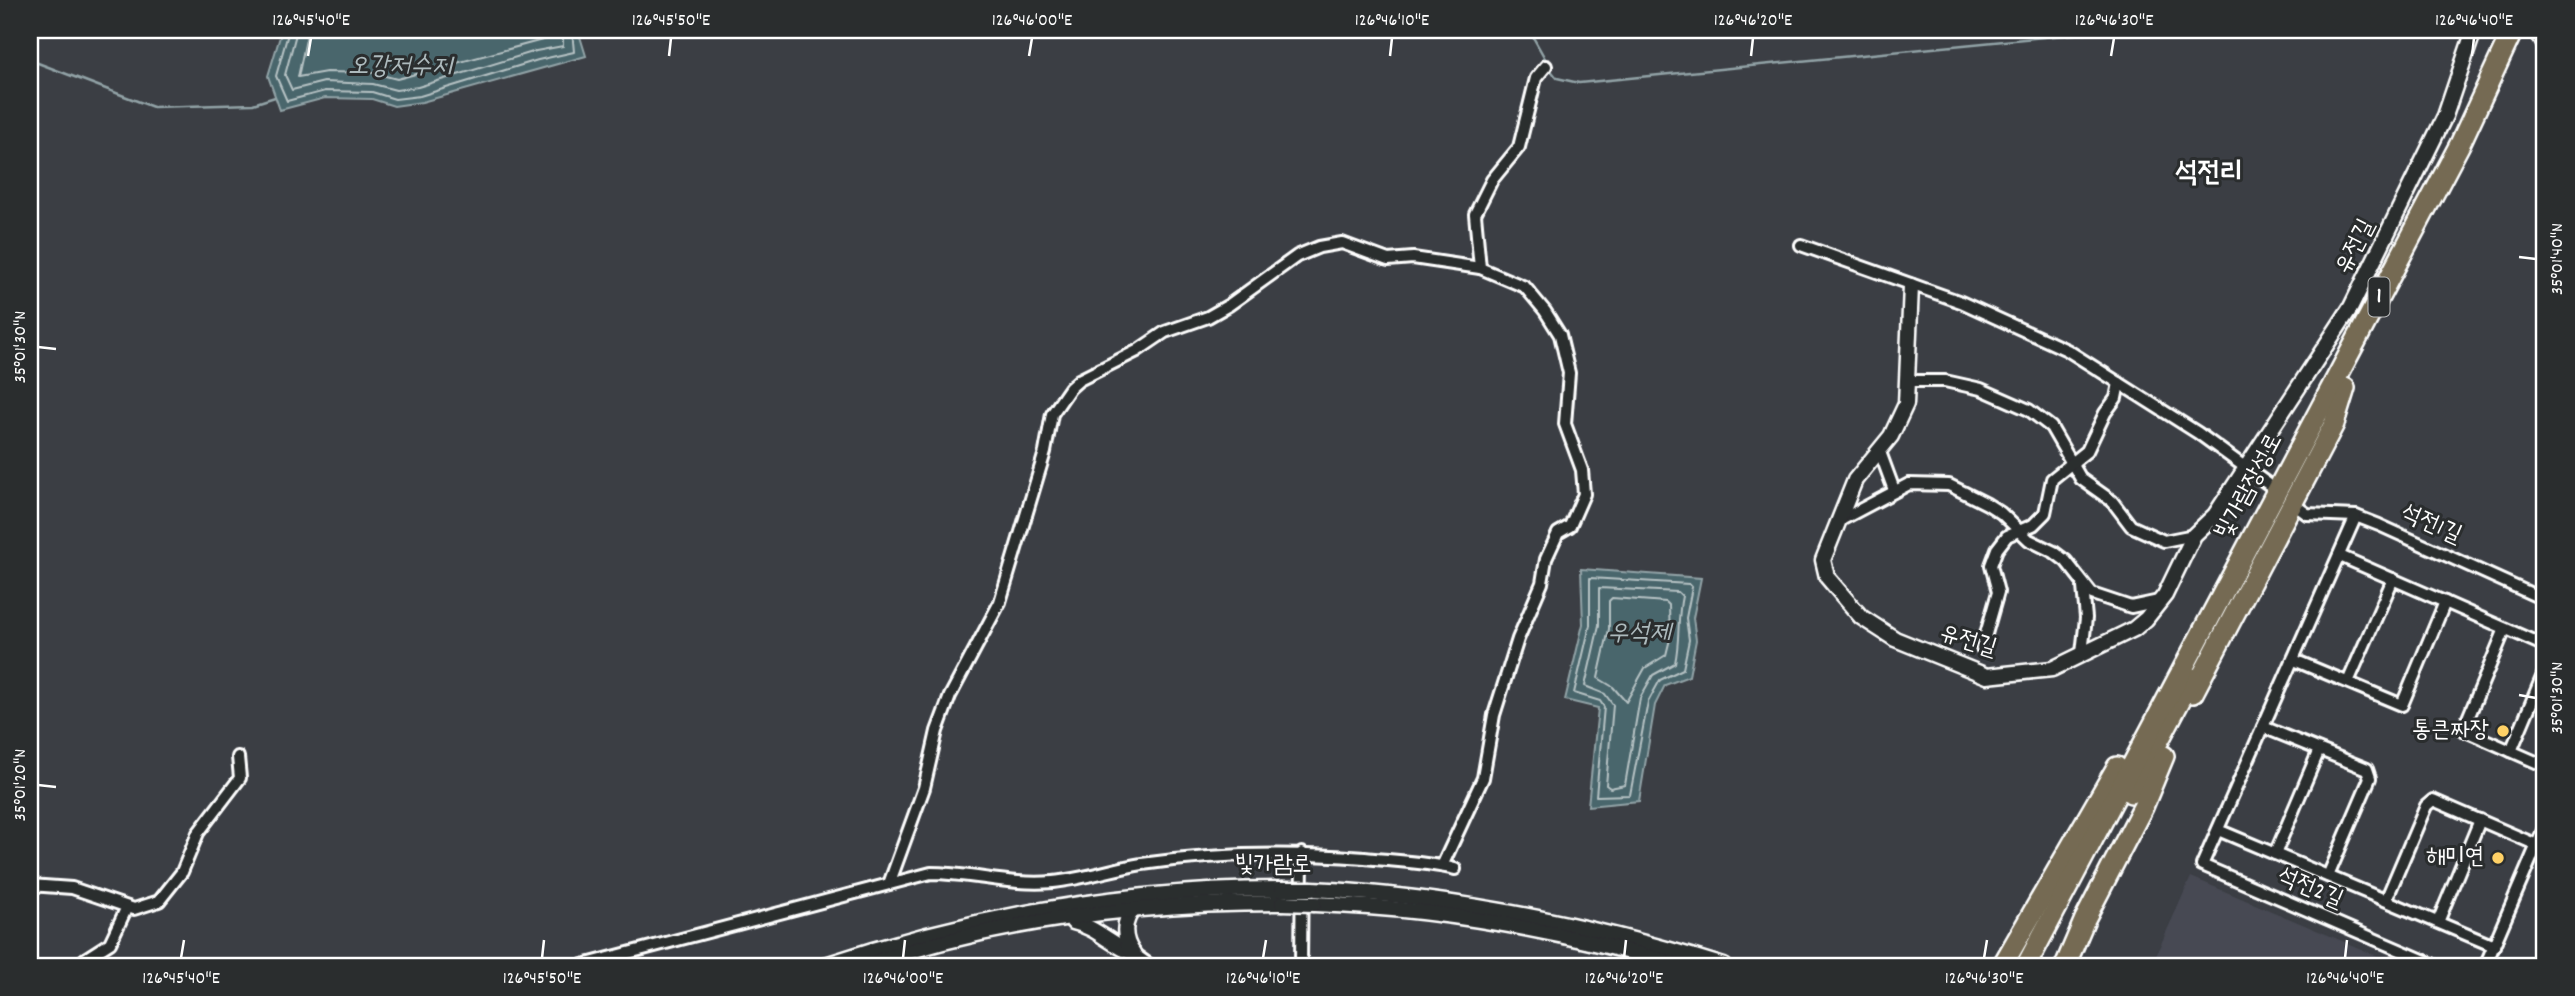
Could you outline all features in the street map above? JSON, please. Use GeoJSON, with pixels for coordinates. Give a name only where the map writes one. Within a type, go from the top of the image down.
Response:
{"type":"FeatureCollection","features":[{"type":"Feature","properties":{"kind":"highway","name":"빛가람장성로"},"geometry":{"type":"LineString","coordinates":[[2026,966],[2454,156],[2513,30]]}},
{"type":"Feature","properties":{"kind":"highway","name":"빛가람장성로"},"geometry":{"type":"LineString","coordinates":[[2041,966],[2532,31]]}},
{"type":"Feature","properties":{"kind":"highway"},"geometry":{"type":"LineString","coordinates":[[2064,966],[2085,919],[2143,807],[2202,677],[2334,424],[2344,388]]}},
{"type":"Feature","properties":{"kind":"highway"},"geometry":{"type":"LineString","coordinates":[[2002,966],[2160,696],[2220,584],[2238,561]]}},
{"type":"Feature","properties":{"kind":"highway"},"geometry":{"type":"LineString","coordinates":[[2053,966],[2085,919]]}},
{"type":"Feature","properties":{"kind":"main road","name":"유전길"},"geometry":{"type":"LineString","coordinates":[[1912,286],[1908,380],[1902,415],[1880,452],[1855,480],[1825,551],[1823,564],[1827,577],[1861,617],[1895,639],[1987,676],[2052,669],[2134,629],[2165,595],[2194,535],[2215,515],[2351,307],[2445,116],[2474,30]]}},
{"type":"Feature","properties":{"kind":"main road"},"geometry":{"type":"LineString","coordinates":[[2532,31],[2545,46]]}},
{"type":"Feature","properties":{"kind":"main road","name":"빛가람로"},"geometry":{"type":"LineString","coordinates":[[822,966],[935,930],[1060,905],[1149,893],[1409,896],[1523,914],[1654,945],[1724,966]]}},
{"type":"Feature","properties":{"kind":"main road","name":"빛가람로"},"geometry":{"type":"LineString","coordinates":[[863,966],[949,940],[1007,928],[1134,909],[1282,896]]}},
{"type":"Feature","properties":{"kind":"main road","name":"빛가람로"},"geometry":{"type":"LineString","coordinates":[[1313,896],[1502,923],[1569,936],[1682,966]]}},
{"type":"Feature","properties":{"kind":"main road"},"geometry":{"type":"LineString","coordinates":[[1132,953],[1127,945],[1125,929],[1128,915],[1134,909]]}},
{"type":"Feature","properties":{"kind":"main road"},"geometry":{"type":"LineString","coordinates":[[1066,920],[1090,926],[1119,948],[1132,953]]}},
{"type":"Feature","properties":{"kind":"street"},"geometry":{"type":"LineString","coordinates":[[1480,268],[1475,214],[1492,180],[1519,147],[1536,78],[1546,66]]}},
{"type":"Feature","properties":{"kind":"street"},"geometry":{"type":"LineString","coordinates":[[889,884],[924,788],[937,730],[950,696],[1000,601],[1045,452],[1052,414],[1070,388],[1079,380],[1137,351],[1165,332],[1208,317],[1297,256],[1319,247],[1342,243],[1388,260],[1413,258],[1480,268],[1525,287],[1560,335],[1569,373],[1566,424],[1582,470],[1584,494],[1570,526],[1558,533],[1546,559],[1542,583],[1518,639],[1494,715],[1483,778],[1443,866]]}},
{"type":"Feature","properties":{"kind":"street"},"geometry":{"type":"LineString","coordinates":[[1801,245],[2013,323],[2067,349],[2268,484]]}},
{"type":"Feature","properties":{"kind":"street"},"geometry":{"type":"LineString","coordinates":[[1908,380],[1960,384],[2007,399],[2051,427],[2081,479],[2112,501],[2140,533],[2164,541],[2194,535]]}},
{"type":"Feature","properties":{"kind":"street"},"geometry":{"type":"LineString","coordinates":[[1982,648],[1998,592],[1991,572],[1992,560],[2002,541],[2040,519],[2047,508],[2052,479],[2092,444],[2105,413],[2116,398],[2119,383]]}},
{"type":"Feature","properties":{"kind":"street"},"geometry":{"type":"LineString","coordinates":[[1880,452],[1894,490]]}},
{"type":"Feature","properties":{"kind":"street"},"geometry":{"type":"LineString","coordinates":[[1837,522],[1894,490],[1921,483],[1949,485],[2001,513],[2017,531],[2066,561],[2083,587],[2102,600],[2122,606],[2145,606],[2159,601]]}},
{"type":"Feature","properties":{"kind":"street","name":"석전1길"},"geometry":{"type":"LineString","coordinates":[[2295,505],[2307,514],[2356,516],[2545,600]]}},
{"type":"Feature","properties":{"kind":"street","name":"석전2길"},"geometry":{"type":"LineString","coordinates":[[2356,516],[2202,865],[2437,966]]}},
{"type":"Feature","properties":{"kind":"street"},"geometry":{"type":"LineString","coordinates":[[2340,556],[2545,646]]}},
{"type":"Feature","properties":{"kind":"street"},"geometry":{"type":"LineString","coordinates":[[2348,682],[2393,579]]}},
{"type":"Feature","properties":{"kind":"street"},"geometry":{"type":"LineString","coordinates":[[2082,653],[2087,618],[2083,587]]}},
{"type":"Feature","properties":{"kind":"street"},"geometry":{"type":"LineString","coordinates":[[2294,660],[2402,705],[2445,602]]}},
{"type":"Feature","properties":{"kind":"street"},"geometry":{"type":"LineString","coordinates":[[2505,629],[2463,730],[2545,766]]}},
{"type":"Feature","properties":{"kind":"street"},"geometry":{"type":"LineString","coordinates":[[2511,751],[2545,670]]}},
{"type":"Feature","properties":{"kind":"street","name":"석전2길"},"geometry":{"type":"LineString","coordinates":[[2263,727],[2367,769],[2370,778],[2328,876]]}},
{"type":"Feature","properties":{"kind":"street","name":"석전2길"},"geometry":{"type":"LineString","coordinates":[[2275,854],[2319,750]]}},
{"type":"Feature","properties":{"kind":"street"},"geometry":{"type":"LineString","coordinates":[[30,885],[72,888],[127,907],[142,909],[159,901],[181,872],[198,833],[240,778],[238,757]]}},
{"type":"Feature","properties":{"kind":"street"},"geometry":{"type":"LineString","coordinates":[[2386,900],[2426,806],[2433,800],[2537,845]]}},
{"type":"Feature","properties":{"kind":"street"},"geometry":{"type":"LineString","coordinates":[[2438,922],[2480,820]]}},
{"type":"Feature","properties":{"kind":"street"},"geometry":{"type":"LineString","coordinates":[[2485,966],[2545,826]]}},
{"type":"Feature","properties":{"kind":"street","name":"석전2길"},"geometry":{"type":"LineString","coordinates":[[2217,830],[2494,946]]}},
{"type":"Feature","properties":{"kind":"street"},"geometry":{"type":"LineString","coordinates":[[1301,966],[1302,853]]}},
{"type":"Feature","properties":{"kind":"street"},"geometry":{"type":"LineString","coordinates":[[579,966],[931,873],[978,875],[1002,882],[1054,882],[1140,864],[1224,854],[1302,853],[1455,869]]}},
{"type":"Feature","properties":{"kind":"street"},"geometry":{"type":"LineString","coordinates":[[80,966],[116,935],[127,907]]}},
{"type":"Feature","properties":{"kind":"street"},"geometry":{"type":"LineString","coordinates":[[1132,953],[1152,966]]}},
{"type":"Feature","properties":{"kind":"shaded area"},"geometry":{"type":"Polygon","coordinates":[[[2191,877],[2401,966],[2151,966],[2191,877]]]}},
{"type":"Feature","properties":{"kind":"water","name":"오강저수지"},"geometry":{"type":"Polygon","coordinates":[[[282,30],[578,30],[586,56],[422,102],[394,106],[372,99],[325,98],[280,110],[268,76],[282,30]]]}},
{"type":"Feature","properties":{"kind":"water","name":"우석제"},"geometry":{"type":"Polygon","coordinates":[[[1581,569],[1701,578],[1693,618],[1696,640],[1689,676],[1665,685],[1655,705],[1639,801],[1588,806],[1598,708],[1565,700],[1583,624],[1581,569]]]}},
{"type":"Feature","properties":{"kind":"waterway"},"geometry":{"type":"LineString","coordinates":[[1529,30],[1547,62]]}},
{"type":"Feature","properties":{"kind":"waterway"},"geometry":{"type":"LineString","coordinates":[[1549,68],[1557,78],[1579,83],[2115,30]]}},
{"type":"Feature","properties":{"kind":"waterway"},"geometry":{"type":"LineString","coordinates":[[2447,30],[2459,34]]}},
{"type":"Feature","properties":{"kind":"waterway"},"geometry":{"type":"LineString","coordinates":[[30,60],[153,107],[253,104],[275,97]]}},
{"type":"Feature","properties":{"kind":"place","name":"통큰짜장"},"geometry":{"type":"Point","coordinates":[2503,731]}},
{"type":"Feature","properties":{"kind":"place","name":"해미연"},"geometry":{"type":"Point","coordinates":[2498,858]}},
{"type":"Feature","properties":{"kind":"district","name":"석전리"},"geometry":{"type":"Point","coordinates":[2209,175]}}]}
